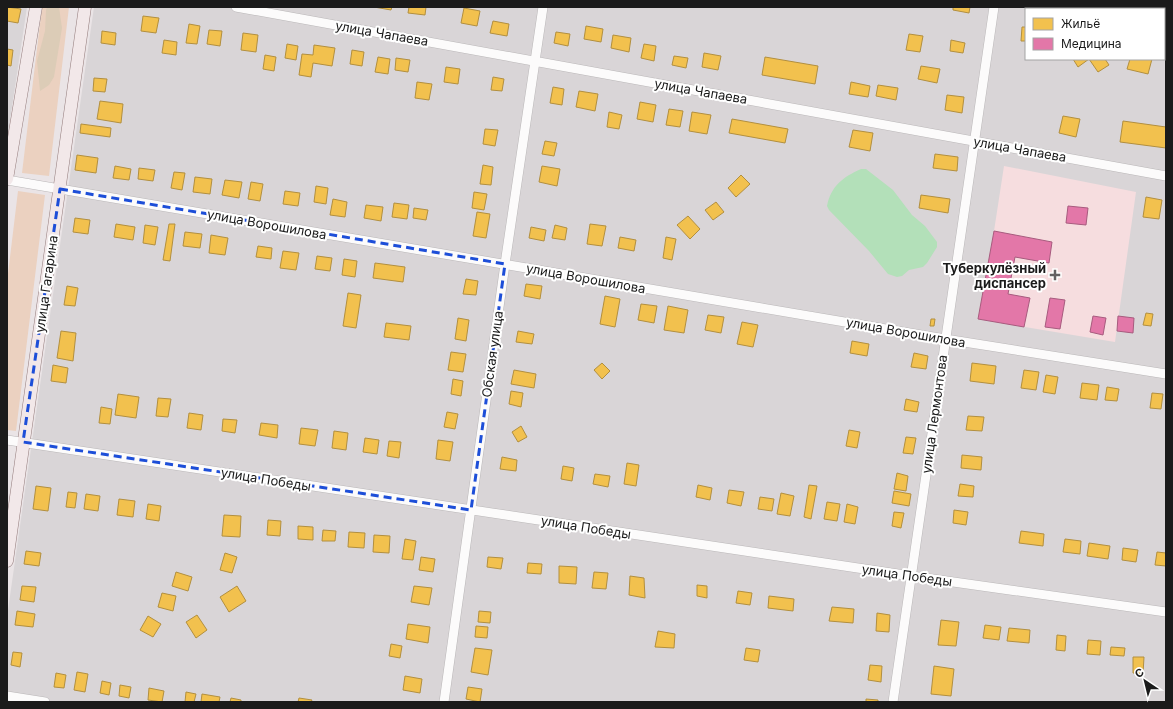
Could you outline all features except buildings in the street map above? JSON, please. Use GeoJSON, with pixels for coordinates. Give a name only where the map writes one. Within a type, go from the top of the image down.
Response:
{"type":"FeatureCollection","features":[{"type":"Feature","properties":{"kind":"street"},"geometry":{"type":"LineString","coordinates":[[7,180],[36,7]]}},
{"type":"Feature","properties":{"kind":"street","name":"улица Гагарина"},"geometry":{"type":"LineString","coordinates":[[7,561],[85,7]]}},
{"type":"Feature","properties":{"kind":"street","name":"улица Чапаева"},"geometry":{"type":"LineString","coordinates":[[236,7],[1166,176]]}},
{"type":"Feature","properties":{"kind":"street","name":"Обская улица"},"geometry":{"type":"LineString","coordinates":[[444,702],[505,264],[543,7]]}},
{"type":"Feature","properties":{"kind":"street","name":"улица Лермонтова"},"geometry":{"type":"LineString","coordinates":[[893,702],[994,7]]}},
{"type":"Feature","properties":{"kind":"street","name":"улица Ворошилова"},"geometry":{"type":"LineString","coordinates":[[7,180],[945,339],[1166,374]]}},
{"type":"Feature","properties":{"kind":"street","name":"улица Победы"},"geometry":{"type":"LineString","coordinates":[[7,440],[911,576],[1166,612]]}},
{"type":"Feature","properties":{"kind":"street"},"geometry":{"type":"LineString","coordinates":[[7,696],[45,702]]}},
{"type":"Feature","properties":{"kind":"highlighted area"},"geometry":{"type":"Polygon","coordinates":[[[60,189],[505,264],[471,510],[23,442],[60,189]]]}},
{"type":"Feature","properties":{"kind":"shaded area"},"geometry":{"type":"Polygon","coordinates":[[[7,7],[27,7],[7,140],[7,7]]]}},
{"type":"Feature","properties":{"kind":"shaded area"},"geometry":{"type":"Polygon","coordinates":[[[42,7],[69,7],[49,176],[22,173],[42,7]]]}},
{"type":"Feature","properties":{"kind":"shaded area"},"geometry":{"type":"Polygon","coordinates":[[[47,7],[59,7],[62,28],[54,77],[49,85],[40,91],[37,61],[45,31],[47,7]]]}},
{"type":"Feature","properties":{"kind":"shaded area"},"geometry":{"type":"Polygon","coordinates":[[[94,7],[1166,7],[1166,702],[7,702],[7,617],[94,7]]]}},
{"type":"Feature","properties":{"kind":"shaded area","name":"Туберкулёзный диспансер"},"geometry":{"type":"Polygon","coordinates":[[[1004,166],[1136,192],[1115,342],[978,319],[1004,166]]]}},
{"type":"Feature","properties":{"kind":"shaded area"},"geometry":{"type":"Polygon","coordinates":[[[861,169],[866,169],[893,190],[912,215],[925,226],[937,242],[937,247],[923,267],[909,270],[902,276],[897,277],[888,274],[869,251],[829,210],[827,206],[831,193],[843,179],[861,169]]]}},
{"type":"Feature","properties":{"kind":"shaded area"},"geometry":{"type":"Polygon","coordinates":[[[18,191],[45,195],[16,431],[7,430],[7,282],[18,191]]]}},
{"type":"Feature","properties":{"kind":"place","name":"Туберкулёзный диспансер"},"geometry":{"type":"Point","coordinates":[1055,275]}}]}
